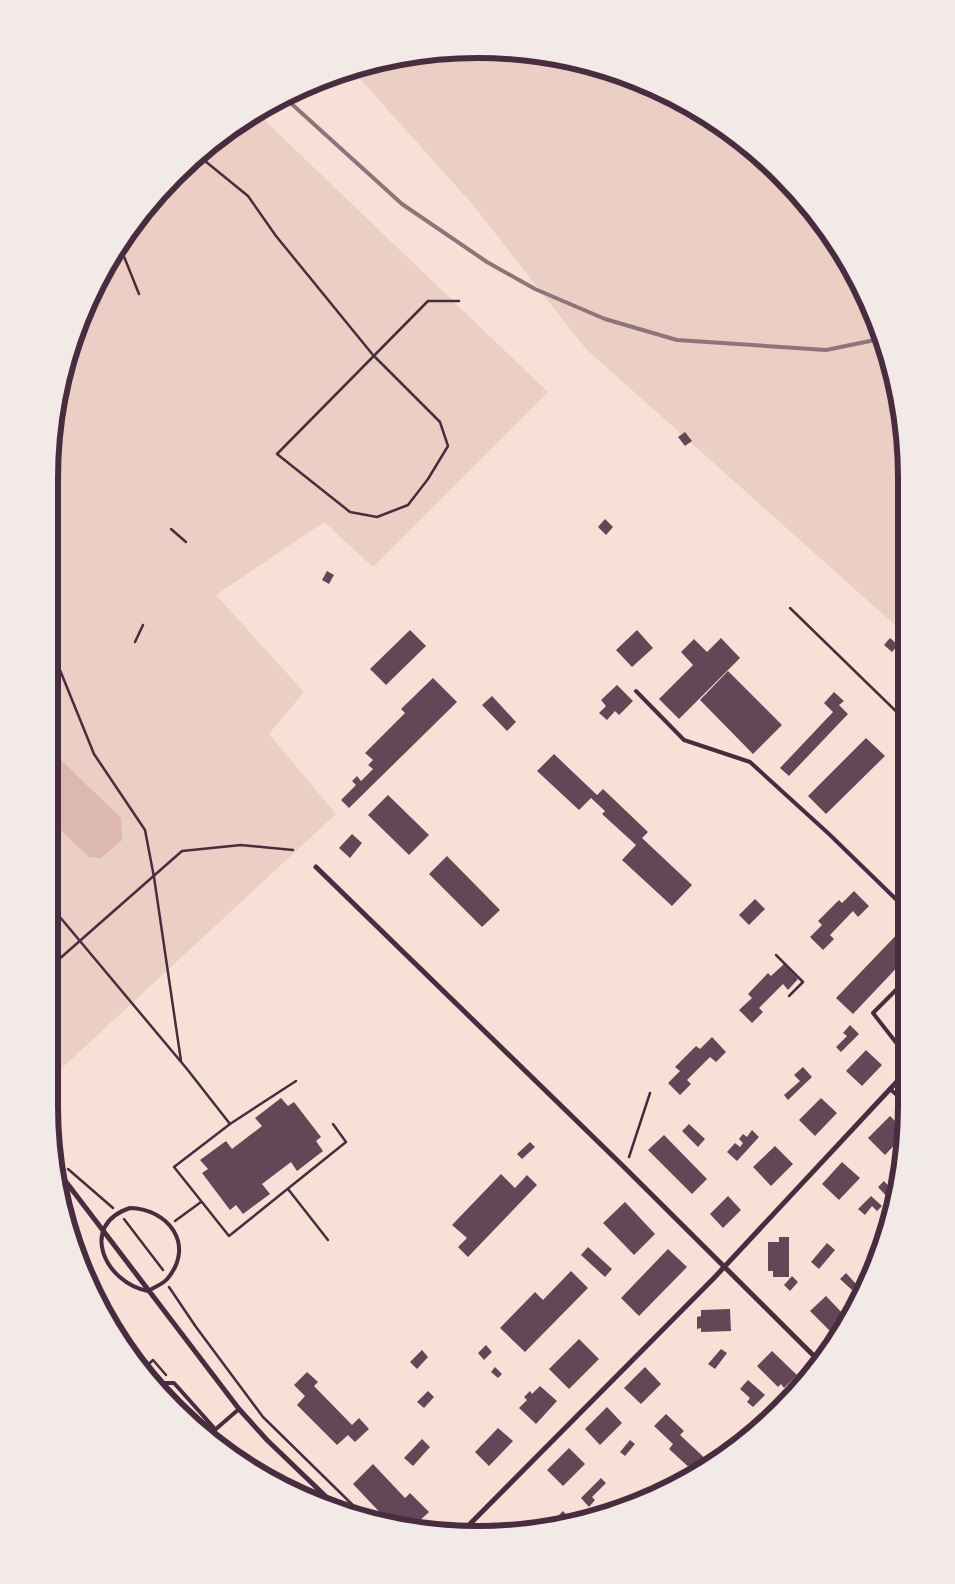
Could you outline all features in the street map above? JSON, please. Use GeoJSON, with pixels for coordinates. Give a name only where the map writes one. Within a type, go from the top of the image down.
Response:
{"type":"FeatureCollection","features":[{"type":"Feature","properties":{"kind":"street"},"geometry":{"type":"LineString","coordinates":[[316,867],[815,1357]]}},
{"type":"Feature","properties":{"kind":"street"},"geometry":{"type":"LineString","coordinates":[[468,1526],[724,1266],[898,1080]]}},
{"type":"Feature","properties":{"kind":"street"},"geometry":{"type":"LineString","coordinates":[[65,1180],[239,1409],[267,1440],[329,1499]]}},
{"type":"Feature","properties":{"kind":"lane"},"geometry":{"type":"LineString","coordinates":[[636,691],[684,740],[750,762],[829,834],[898,901]]}},
{"type":"Feature","properties":{"kind":"lane"},"geometry":{"type":"LineString","coordinates":[[898,988],[873,1013],[898,1045]]}},
{"type":"Feature","properties":{"kind":"lane"},"geometry":{"type":"LineString","coordinates":[[890,1089],[898,1096]]}},
{"type":"Feature","properties":{"kind":"lane"},"geometry":{"type":"LineString","coordinates":[[130,1208],[144,1208],[163,1217],[170,1225],[177,1241],[178,1255],[174,1269],[167,1280],[148,1291],[134,1288],[118,1278],[107,1265],[101,1247],[102,1231],[117,1212],[130,1208]]}},
{"type":"Feature","properties":{"kind":"lane"},"geometry":{"type":"LineString","coordinates":[[162,1383],[174,1383],[215,1429]]}},
{"type":"Feature","properties":{"kind":"lane"},"geometry":{"type":"LineString","coordinates":[[212,1432],[239,1409]]}},
{"type":"Feature","properties":{"kind":"path"},"geometry":{"type":"LineString","coordinates":[[198,165],[205,162],[248,196],[276,236],[373,355],[440,422],[448,446],[428,479],[408,505],[378,518],[350,512],[277,454],[373,355],[428,302],[459,301]]}},
{"type":"Feature","properties":{"kind":"path"},"geometry":{"type":"LineString","coordinates":[[123,253],[139,294]]}},
{"type":"Feature","properties":{"kind":"path"},"geometry":{"type":"LineString","coordinates":[[171,529],[186,542]]}},
{"type":"Feature","properties":{"kind":"path"},"geometry":{"type":"LineString","coordinates":[[790,608],[898,713]]}},
{"type":"Feature","properties":{"kind":"path"},"geometry":{"type":"LineString","coordinates":[[135,642],[143,625]]}},
{"type":"Feature","properties":{"kind":"path"},"geometry":{"type":"LineString","coordinates":[[58,665],[94,754],[145,830],[154,877],[181,1062]]}},
{"type":"Feature","properties":{"kind":"path"},"geometry":{"type":"LineString","coordinates":[[58,960],[182,851],[240,845],[293,850]]}},
{"type":"Feature","properties":{"kind":"path"},"geometry":{"type":"LineString","coordinates":[[58,915],[181,1062],[230,1124]]}},
{"type":"Feature","properties":{"kind":"path"},"geometry":{"type":"LineString","coordinates":[[776,955],[803,982],[789,996]]}},
{"type":"Feature","properties":{"kind":"path"},"geometry":{"type":"LineString","coordinates":[[296,1081],[230,1124],[174,1167],[229,1236],[346,1142],[333,1124]]}},
{"type":"Feature","properties":{"kind":"path"},"geometry":{"type":"LineString","coordinates":[[629,1157],[650,1093]]}},
{"type":"Feature","properties":{"kind":"path"},"geometry":{"type":"LineString","coordinates":[[67,1168],[117,1212],[162,1267],[167,1280],[196,1327],[258,1412],[356,1508]]}},
{"type":"Feature","properties":{"kind":"path"},"geometry":{"type":"LineString","coordinates":[[288,1189],[328,1240]]}},
{"type":"Feature","properties":{"kind":"path"},"geometry":{"type":"LineString","coordinates":[[170,1225],[202,1202]]}},
{"type":"Feature","properties":{"kind":"path"},"geometry":{"type":"LineString","coordinates":[[147,1366],[153,1360],[174,1383]]}},
{"type":"Feature","properties":{"kind":"shaded area"},"geometry":{"type":"Polygon","coordinates":[[[450,58],[505,58],[532,61],[586,72],[638,89],[688,114],[733,144],[774,181],[811,222],[841,268],[866,317],[883,369],[894,423],[897,450],[898,628],[585,348],[473,205],[357,76],[396,66],[450,58]]]}},
{"type":"Feature","properties":{"kind":"shaded area"},"geometry":{"type":"Polygon","coordinates":[[[262,118],[548,392],[373,567],[324,522],[216,595],[304,692],[269,734],[336,814],[58,1072],[58,450],[66,396],[72,369],[89,317],[114,267],[128,244],[162,201],[201,162],[222,144],[262,118]]]}},
{"type":"Feature","properties":{"kind":"shaded area"},"geometry":{"type":"Polygon","coordinates":[[[58,756],[121,818],[122,840],[101,858],[89,857],[58,828],[58,756]]]}},
{"type":"Feature","properties":{"kind":"building"},"geometry":{"type":"Polygon","coordinates":[[[685,432],[692,441],[685,446],[678,437],[685,432]]]}},
{"type":"Feature","properties":{"kind":"building"},"geometry":{"type":"Polygon","coordinates":[[[605,519],[613,527],[606,535],[598,527],[605,519]]]}},
{"type":"Feature","properties":{"kind":"building"},"geometry":{"type":"Polygon","coordinates":[[[327,571],[334,575],[329,584],[322,580],[327,571]]]}},
{"type":"Feature","properties":{"kind":"building"},"geometry":{"type":"Polygon","coordinates":[[[410,630],[426,646],[386,685],[370,669],[410,630]]]}},
{"type":"Feature","properties":{"kind":"building"},"geometry":{"type":"Polygon","coordinates":[[[637,630],[653,648],[632,667],[616,650],[637,630]]]}},
{"type":"Feature","properties":{"kind":"building"},"geometry":{"type":"Polygon","coordinates":[[[721,638],[740,658],[679,719],[659,699],[693,665],[681,652],[694,639],[707,652],[721,638]]]}},
{"type":"Feature","properties":{"kind":"building"},"geometry":{"type":"Polygon","coordinates":[[[890,638],[898,645],[892,652],[884,645],[890,638]]]}},
{"type":"Feature","properties":{"kind":"building"},"geometry":{"type":"Polygon","coordinates":[[[728,671],[782,725],[753,754],[700,700],[728,671]]]}},
{"type":"Feature","properties":{"kind":"building"},"geometry":{"type":"Polygon","coordinates":[[[433,678],[457,702],[349,808],[341,800],[356,785],[352,781],[357,776],[361,781],[373,769],[368,765],[373,760],[365,753],[405,713],[401,709],[433,678]]]}},
{"type":"Feature","properties":{"kind":"building"},"geometry":{"type":"Polygon","coordinates":[[[617,685],[633,701],[619,715],[615,711],[607,720],[599,713],[606,706],[601,700],[617,685]]]}},
{"type":"Feature","properties":{"kind":"building"},"geometry":{"type":"Polygon","coordinates":[[[834,692],[844,701],[839,705],[848,714],[789,776],[780,768],[833,712],[824,703],[834,692]]]}},
{"type":"Feature","properties":{"kind":"building"},"geometry":{"type":"Polygon","coordinates":[[[492,696],[516,722],[507,731],[482,705],[492,696]]]}},
{"type":"Feature","properties":{"kind":"building"},"geometry":{"type":"Polygon","coordinates":[[[866,738],[885,756],[826,814],[808,796],[866,738]]]}},
{"type":"Feature","properties":{"kind":"building"},"geometry":{"type":"Polygon","coordinates":[[[554,754],[597,795],[603,789],[648,832],[642,838],[692,885],[672,906],[622,860],[636,845],[602,814],[605,811],[591,798],[579,810],[537,771],[554,754]]]}},
{"type":"Feature","properties":{"kind":"building"},"geometry":{"type":"Polygon","coordinates":[[[388,795],[429,835],[409,855],[368,815],[388,795]]]}},
{"type":"Feature","properties":{"kind":"building"},"geometry":{"type":"Polygon","coordinates":[[[352,834],[362,843],[350,858],[339,848],[352,834]]]}},
{"type":"Feature","properties":{"kind":"building"},"geometry":{"type":"Polygon","coordinates":[[[447,856],[500,910],[482,927],[429,874],[447,856]]]}},
{"type":"Feature","properties":{"kind":"building"},"geometry":{"type":"Polygon","coordinates":[[[854,891],[869,906],[858,917],[853,911],[830,935],[834,939],[823,950],[810,937],[822,925],[818,921],[839,900],[842,903],[854,891]]]}},
{"type":"Feature","properties":{"kind":"building"},"geometry":{"type":"Polygon","coordinates":[[[755,899],[765,909],[749,925],[739,915],[755,899]]]}},
{"type":"Feature","properties":{"kind":"building"},"geometry":{"type":"Polygon","coordinates":[[[898,933],[898,966],[853,1014],[836,998],[898,933]]]}},
{"type":"Feature","properties":{"kind":"building"},"geometry":{"type":"Polygon","coordinates":[[[784,964],[798,979],[788,990],[783,984],[759,1008],[763,1012],[752,1023],[739,1010],[752,998],[748,994],[768,973],[771,976],[784,964]]]}},
{"type":"Feature","properties":{"kind":"building"},"geometry":{"type":"Polygon","coordinates":[[[850,1025],[859,1034],[841,1052],[836,1047],[847,1036],[843,1033],[850,1025]]]}},
{"type":"Feature","properties":{"kind":"building"},"geometry":{"type":"Polygon","coordinates":[[[712,1037],[726,1052],[716,1062],[710,1057],[687,1080],[691,1084],[680,1095],[668,1083],[680,1071],[675,1067],[696,1046],[700,1049],[712,1037]]]}},
{"type":"Feature","properties":{"kind":"building"},"geometry":{"type":"Polygon","coordinates":[[[866,1050],[882,1065],[862,1086],[846,1071],[866,1050]]]}},
{"type":"Feature","properties":{"kind":"building"},"geometry":{"type":"Polygon","coordinates":[[[803,1067],[812,1077],[788,1100],[784,1095],[800,1081],[794,1075],[803,1067]]]}},
{"type":"Feature","properties":{"kind":"building"},"geometry":{"type":"Polygon","coordinates":[[[281,1098],[288,1106],[294,1102],[321,1137],[316,1141],[323,1151],[297,1171],[291,1162],[262,1184],[270,1194],[243,1214],[236,1205],[230,1210],[202,1173],[208,1169],[200,1160],[226,1141],[232,1149],[262,1126],[255,1118],[281,1098]]]}},
{"type":"Feature","properties":{"kind":"building"},"geometry":{"type":"Polygon","coordinates":[[[821,1098],[837,1113],[815,1136],[799,1120],[821,1098]]]}},
{"type":"Feature","properties":{"kind":"building"},"geometry":{"type":"Polygon","coordinates":[[[890,1116],[897,1123],[896,1144],[885,1155],[868,1138],[890,1116]]]}},
{"type":"Feature","properties":{"kind":"building"},"geometry":{"type":"Polygon","coordinates":[[[689,1124],[705,1139],[698,1147],[682,1131],[689,1124]]]}},
{"type":"Feature","properties":{"kind":"building"},"geometry":{"type":"Polygon","coordinates":[[[752,1130],[759,1137],[737,1161],[727,1152],[735,1143],[740,1147],[743,1143],[739,1139],[743,1134],[747,1137],[752,1130]]]}},
{"type":"Feature","properties":{"kind":"building"},"geometry":{"type":"Polygon","coordinates":[[[664,1135],[707,1179],[692,1194],[648,1150],[664,1135]]]}},
{"type":"Feature","properties":{"kind":"building"},"geometry":{"type":"Polygon","coordinates":[[[530,1142],[535,1147],[522,1159],[517,1154],[530,1142]]]}},
{"type":"Feature","properties":{"kind":"building"},"geometry":{"type":"Polygon","coordinates":[[[775,1146],[793,1164],[771,1186],[753,1167],[775,1146]]]}},
{"type":"Feature","properties":{"kind":"building"},"geometry":{"type":"Polygon","coordinates":[[[842,1162],[860,1178],[839,1200],[822,1184],[842,1162]]]}},
{"type":"Feature","properties":{"kind":"building"},"geometry":{"type":"Polygon","coordinates":[[[501,1174],[515,1188],[527,1175],[537,1185],[468,1257],[458,1247],[467,1238],[452,1225],[501,1174]]]}},
{"type":"Feature","properties":{"kind":"building"},"geometry":{"type":"Polygon","coordinates":[[[884,1181],[889,1187],[887,1197],[878,1187],[884,1181]]]}},
{"type":"Feature","properties":{"kind":"building"},"geometry":{"type":"Polygon","coordinates":[[[728,1196],[741,1210],[723,1228],[710,1214],[728,1196]]]}},
{"type":"Feature","properties":{"kind":"building"},"geometry":{"type":"Polygon","coordinates":[[[871,1196],[882,1206],[877,1211],[872,1206],[865,1215],[858,1209],[871,1196]]]}},
{"type":"Feature","properties":{"kind":"building"},"geometry":{"type":"Polygon","coordinates":[[[625,1202],[655,1234],[634,1255],[603,1223],[625,1202]]]}},
{"type":"Feature","properties":{"kind":"building"},"geometry":{"type":"Polygon","coordinates":[[[779,1237],[789,1237],[789,1277],[773,1277],[773,1271],[768,1271],[768,1242],[779,1242],[779,1237]]]}},
{"type":"Feature","properties":{"kind":"building"},"geometry":{"type":"Polygon","coordinates":[[[827,1243],[835,1250],[819,1269],[811,1262],[827,1243]]]}},
{"type":"Feature","properties":{"kind":"building"},"geometry":{"type":"Polygon","coordinates":[[[588,1247],[612,1269],[605,1277],[581,1255],[588,1247]]]}},
{"type":"Feature","properties":{"kind":"building"},"geometry":{"type":"Polygon","coordinates":[[[668,1249],[687,1267],[639,1316],[621,1298],[668,1249]]]}},
{"type":"Feature","properties":{"kind":"building"},"geometry":{"type":"Polygon","coordinates":[[[571,1271],[588,1288],[525,1352],[500,1328],[535,1292],[543,1300],[571,1271]]]}},
{"type":"Feature","properties":{"kind":"building"},"geometry":{"type":"Polygon","coordinates":[[[846,1273],[857,1285],[852,1290],[840,1279],[846,1273]]]}},
{"type":"Feature","properties":{"kind":"building"},"geometry":{"type":"Polygon","coordinates":[[[792,1276],[798,1282],[790,1291],[784,1285],[792,1276]]]}},
{"type":"Feature","properties":{"kind":"building"},"geometry":{"type":"Polygon","coordinates":[[[826,1296],[842,1313],[831,1332],[810,1311],[826,1296]]]}},
{"type":"Feature","properties":{"kind":"building"},"geometry":{"type":"Polygon","coordinates":[[[730,1309],[731,1331],[701,1332],[701,1328],[697,1329],[697,1317],[701,1316],[701,1310],[730,1309]]]}},
{"type":"Feature","properties":{"kind":"building"},"geometry":{"type":"Polygon","coordinates":[[[579,1339],[599,1359],[569,1389],[549,1369],[579,1339]]]}},
{"type":"Feature","properties":{"kind":"building"},"geometry":{"type":"Polygon","coordinates":[[[486,1345],[492,1352],[484,1360],[478,1353],[486,1345]]]}},
{"type":"Feature","properties":{"kind":"building"},"geometry":{"type":"Polygon","coordinates":[[[721,1349],[727,1353],[715,1369],[708,1364],[721,1349]]]}},
{"type":"Feature","properties":{"kind":"building"},"geometry":{"type":"Polygon","coordinates":[[[422,1350],[428,1357],[417,1369],[410,1362],[422,1350]]]}},
{"type":"Feature","properties":{"kind":"building"},"geometry":{"type":"Polygon","coordinates":[[[772,1351],[797,1375],[784,1388],[781,1384],[778,1387],[757,1366],[772,1351]]]}},
{"type":"Feature","properties":{"kind":"building"},"geometry":{"type":"Polygon","coordinates":[[[495,1367],[502,1374],[498,1378],[491,1372],[495,1367]]]}},
{"type":"Feature","properties":{"kind":"building"},"geometry":{"type":"Polygon","coordinates":[[[645,1367],[661,1384],[641,1404],[624,1388],[645,1367]]]}},
{"type":"Feature","properties":{"kind":"building"},"geometry":{"type":"Polygon","coordinates":[[[307,1372],[318,1382],[314,1386],[352,1425],[359,1418],[369,1429],[355,1442],[348,1435],[337,1445],[297,1405],[305,1396],[294,1385],[307,1372]]]}},
{"type":"Feature","properties":{"kind":"building"},"geometry":{"type":"Polygon","coordinates":[[[748,1380],[765,1395],[753,1407],[747,1402],[750,1398],[740,1389],[748,1380]]]}},
{"type":"Feature","properties":{"kind":"building"},"geometry":{"type":"Polygon","coordinates":[[[540,1386],[557,1401],[536,1424],[519,1408],[527,1400],[524,1397],[530,1391],[532,1394],[540,1386]]]}},
{"type":"Feature","properties":{"kind":"building"},"geometry":{"type":"Polygon","coordinates":[[[428,1391],[434,1397],[424,1408],[417,1402],[428,1391]]]}},
{"type":"Feature","properties":{"kind":"building"},"geometry":{"type":"Polygon","coordinates":[[[607,1407],[622,1423],[600,1445],[585,1429],[607,1407]]]}},
{"type":"Feature","properties":{"kind":"building"},"geometry":{"type":"Polygon","coordinates":[[[666,1414],[684,1431],[680,1435],[706,1459],[690,1469],[669,1449],[673,1444],[654,1426],[666,1414]]]}},
{"type":"Feature","properties":{"kind":"building"},"geometry":{"type":"Polygon","coordinates":[[[498,1428],[513,1441],[489,1466],[475,1452],[498,1428]]]}},
{"type":"Feature","properties":{"kind":"building"},"geometry":{"type":"Polygon","coordinates":[[[422,1439],[430,1447],[413,1466],[404,1458],[422,1439]]]}},
{"type":"Feature","properties":{"kind":"building"},"geometry":{"type":"Polygon","coordinates":[[[630,1440],[635,1444],[625,1456],[620,1452],[630,1440]]]}},
{"type":"Feature","properties":{"kind":"building"},"geometry":{"type":"Polygon","coordinates":[[[569,1448],[585,1464],[563,1486],[547,1470],[569,1448]]]}},
{"type":"Feature","properties":{"kind":"building"},"geometry":{"type":"Polygon","coordinates":[[[373,1464],[405,1498],[410,1493],[429,1512],[418,1522],[382,1515],[353,1484],[373,1464]]]}},
{"type":"Feature","properties":{"kind":"building"},"geometry":{"type":"Polygon","coordinates":[[[601,1478],[606,1483],[592,1497],[595,1500],[589,1507],[581,1498],[601,1478]]]}},
{"type":"Feature","properties":{"kind":"building"},"geometry":{"type":"Polygon","coordinates":[[[563,1511],[568,1516],[559,1518],[555,1519],[563,1511]]]}},
{"type":"Feature","properties":{"kind":"railway"},"geometry":{"type":"LineString","coordinates":[[290,102],[402,204],[487,262],[535,289],[605,319],[677,340],[826,350],[874,340]]}}]}
